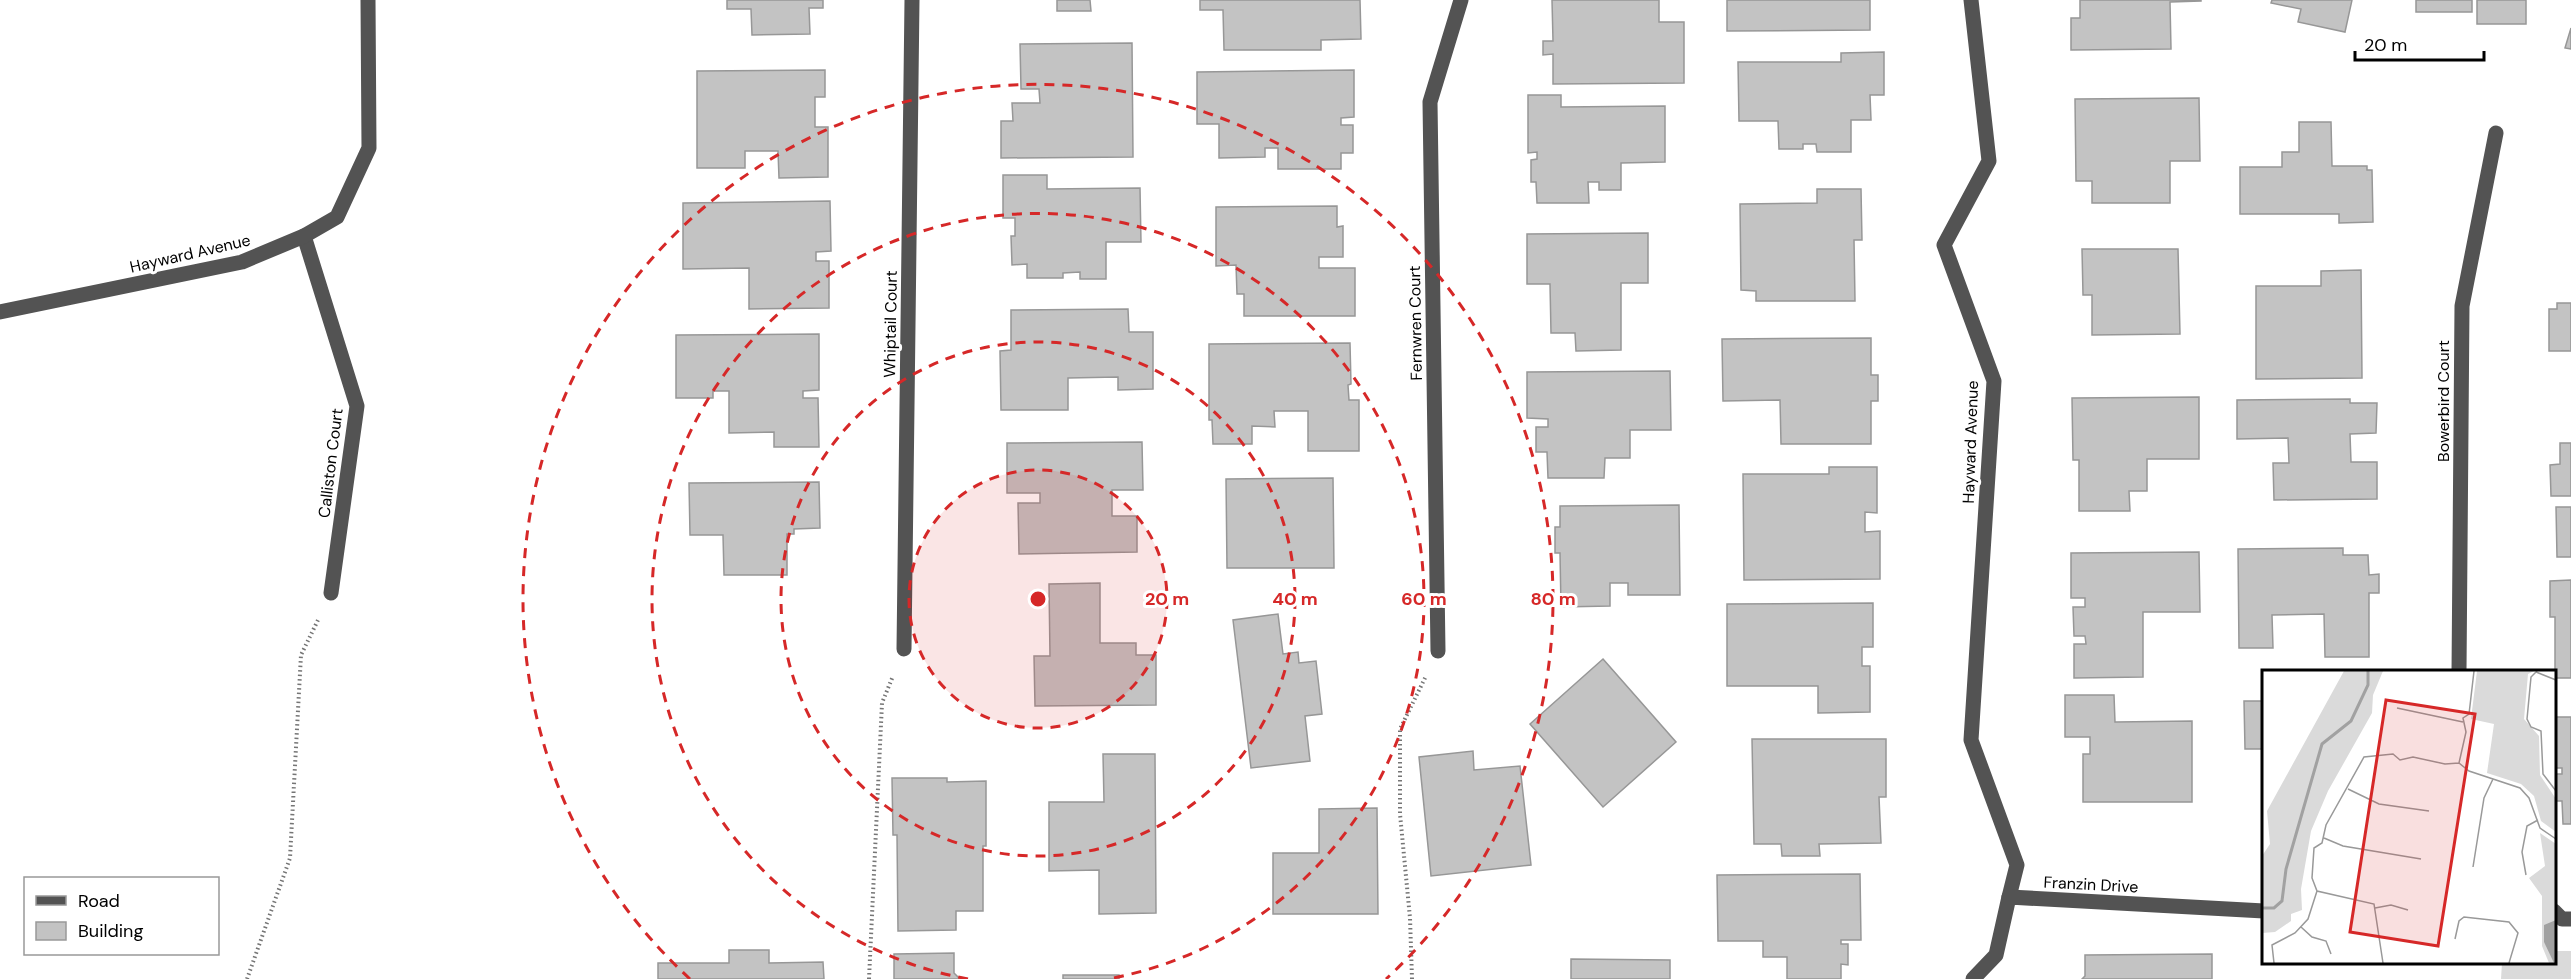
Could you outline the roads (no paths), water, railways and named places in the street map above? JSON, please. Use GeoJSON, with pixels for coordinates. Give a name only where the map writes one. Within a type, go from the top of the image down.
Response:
{"type":"FeatureCollection","features":[{"type":"Feature","properties":{"kind":"street","name":"Hayward Avenue"},"geometry":{"type":"LineString","coordinates":[[0,312],[242,262],[304,236],[337,217],[369,148],[368,0]]}},
{"type":"Feature","properties":{"kind":"street","name":"Whiptail Court"},"geometry":{"type":"LineString","coordinates":[[904,649],[912,0]]}},
{"type":"Feature","properties":{"kind":"street","name":"Fernwren Court"},"geometry":{"type":"LineString","coordinates":[[1438,651],[1430,102],[1461,0]]}},
{"type":"Feature","properties":{"kind":"street","name":"Hayward Avenue"},"geometry":{"type":"LineString","coordinates":[[1971,0],[1989,161],[1944,245],[1994,381],[1971,740],[2017,865],[2009,897]]}},
{"type":"Feature","properties":{"kind":"street","name":"Bowerbird Court"},"geometry":{"type":"LineString","coordinates":[[2460,670],[2462,306],[2496,133]]}},
{"type":"Feature","properties":{"kind":"street","name":"Calliston Court"},"geometry":{"type":"LineString","coordinates":[[304,236],[357,406],[331,593]]}},
{"type":"Feature","properties":{"kind":"street","name":"Franzin Drive"},"geometry":{"type":"LineString","coordinates":[[2009,897],[2262,911]]}},
{"type":"Feature","properties":{"kind":"street"},"geometry":{"type":"LineString","coordinates":[[1973,979],[1996,955],[2009,897]]}},
{"type":"Feature","properties":{"kind":"street"},"geometry":{"type":"LineString","coordinates":[[2556,913],[2562,919],[2571,919]]}}]}
